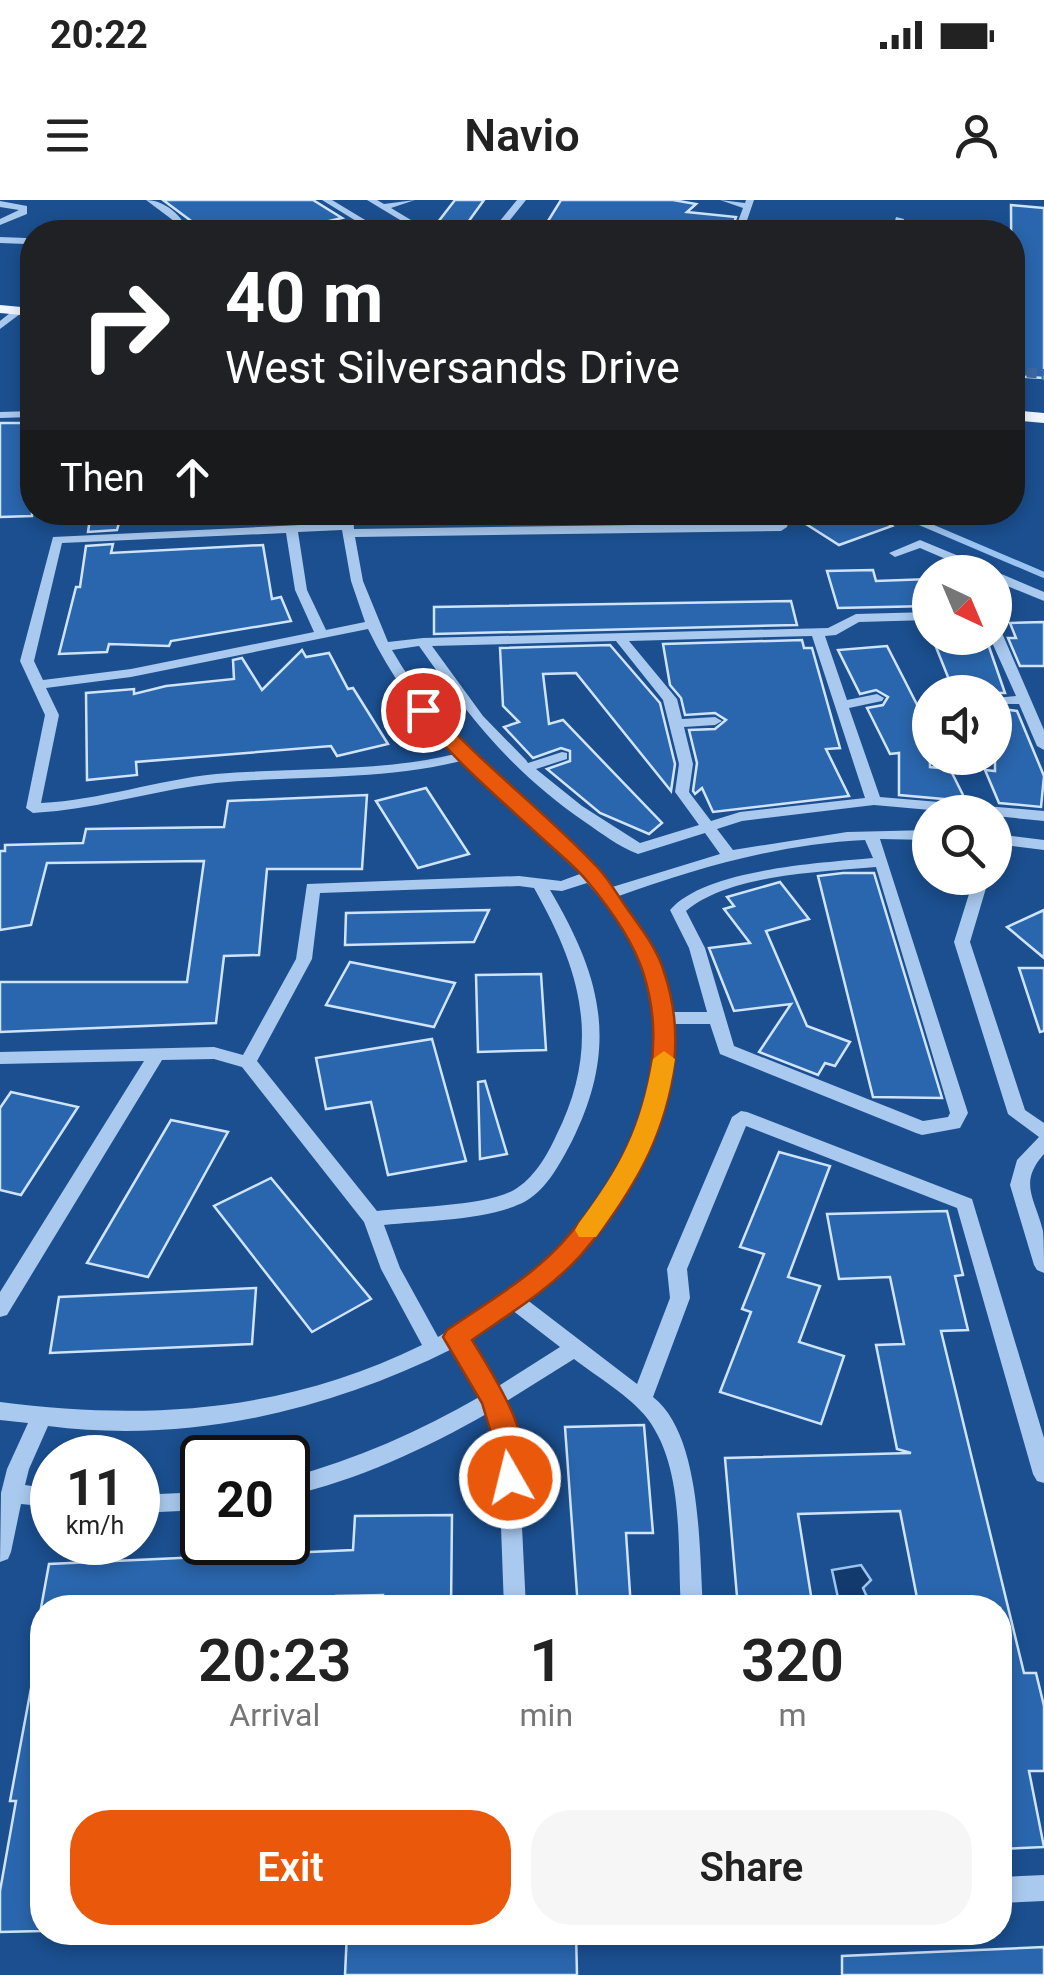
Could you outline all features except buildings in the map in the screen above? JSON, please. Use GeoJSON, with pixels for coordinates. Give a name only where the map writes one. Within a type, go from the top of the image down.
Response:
{"type":"FeatureCollection","features":[{"type":"Feature","properties":{"kind":"street"},"geometry":{"type":"LineString","coordinates":[[150,200],[179,220]]}},
{"type":"Feature","properties":{"kind":"street"},"geometry":{"type":"LineString","coordinates":[[326,200],[360,220]]}},
{"type":"Feature","properties":{"kind":"street"},"geometry":{"type":"LineString","coordinates":[[371,200],[405,220]]}},
{"type":"Feature","properties":{"kind":"street"},"geometry":{"type":"LineString","coordinates":[[383,207],[411,200]]}},
{"type":"Feature","properties":{"kind":"street"},"geometry":{"type":"LineString","coordinates":[[506,220],[522,200]]}},
{"type":"Feature","properties":{"kind":"street"},"geometry":{"type":"LineString","coordinates":[[724,200],[749,203]]}},
{"type":"Feature","properties":{"kind":"street"},"geometry":{"type":"LineString","coordinates":[[0,204],[24,208],[22,214],[0,222]]}},
{"type":"Feature","properties":{"kind":"street"},"geometry":{"type":"LineString","coordinates":[[341,525],[57,540],[26,661],[52,715],[33,808],[77,807],[217,778],[301,776],[434,765],[464,756]]}},
{"type":"Feature","properties":{"kind":"street"},"geometry":{"type":"LineString","coordinates":[[0,1411],[100,1423],[222,1416],[339,1388],[434,1348],[512,1299],[570,1250],[625,1179],[656,1106],[663,1070],[663,1018],[653,969],[594,875],[464,756],[423,710],[383,648],[362,596],[348,525]]}},
{"type":"Feature","properties":{"kind":"street"},"geometry":{"type":"LineString","coordinates":[[379,525],[535,530],[781,525]]}},
{"type":"Feature","properties":{"kind":"street"},"geometry":{"type":"LineString","coordinates":[[535,530],[537,525]]}},
{"type":"Feature","properties":{"kind":"street"},"geometry":{"type":"LineString","coordinates":[[688,529],[689,525]]}},
{"type":"Feature","properties":{"kind":"street"},"geometry":{"type":"LineString","coordinates":[[291,529],[302,590],[321,634]]}},
{"type":"Feature","properties":{"kind":"street"},"geometry":{"type":"LineString","coordinates":[[896,553],[920,544],[946,555]]}},
{"type":"Feature","properties":{"kind":"street"},"geometry":{"type":"LineString","coordinates":[[1012,583],[1044,597]]}},
{"type":"Feature","properties":{"kind":"street"},"geometry":{"type":"LineString","coordinates":[[383,648],[423,642],[817,633],[831,632],[856,618],[912,616]]}},
{"type":"Feature","properties":{"kind":"street"},"geometry":{"type":"LineString","coordinates":[[519,622],[522,640]]}},
{"type":"Feature","properties":{"kind":"street"},"geometry":{"type":"LineString","coordinates":[[38,684],[131,673],[374,624]]}},
{"type":"Feature","properties":{"kind":"street"},"geometry":{"type":"LineString","coordinates":[[817,633],[874,801]]}},
{"type":"Feature","properties":{"kind":"street"},"geometry":{"type":"LineString","coordinates":[[620,638],[670,698],[686,764],[682,792],[728,854]]}},
{"type":"Feature","properties":{"kind":"street"},"geometry":{"type":"LineString","coordinates":[[423,642],[487,729],[526,768],[592,822],[638,849],[740,817],[874,801],[912,804]]}},
{"type":"Feature","properties":{"kind":"street"},"geometry":{"type":"LineString","coordinates":[[1005,655],[1044,746]]}},
{"type":"Feature","properties":{"kind":"street"},"geometry":{"type":"LineString","coordinates":[[842,705],[877,698]]}},
{"type":"Feature","properties":{"kind":"street"},"geometry":{"type":"LineString","coordinates":[[1012,700],[1024,700]]}},
{"type":"Feature","properties":{"kind":"street"},"geometry":{"type":"LineString","coordinates":[[676,722],[715,721]]}},
{"type":"Feature","properties":{"kind":"street"},"geometry":{"type":"LineString","coordinates":[[526,768],[562,756]]}},
{"type":"Feature","properties":{"kind":"street"},"geometry":{"type":"LineString","coordinates":[[971,788],[971,795]]}},
{"type":"Feature","properties":{"kind":"street"},"geometry":{"type":"LineString","coordinates":[[1012,813],[1044,816]]}},
{"type":"Feature","properties":{"kind":"street"},"geometry":{"type":"LineString","coordinates":[[871,835],[882,862],[959,1113],[954,1124],[943,1128],[922,1128],[726,1050],[697,948],[678,910],[689,898],[779,872],[882,862]]}},
{"type":"Feature","properties":{"kind":"street"},"geometry":{"type":"LineString","coordinates":[[608,894],[728,854],[823,837],[912,835]]}},
{"type":"Feature","properties":{"kind":"street"},"geometry":{"type":"LineString","coordinates":[[1012,841],[1044,845]]}},
{"type":"Feature","properties":{"kind":"street"},"geometry":{"type":"LineString","coordinates":[[248,1062],[304,958],[313,888],[519,881],[562,886],[594,875]]}},
{"type":"Feature","properties":{"kind":"street"},"geometry":{"type":"LineString","coordinates":[[372,1219],[514,1199],[540,1181],[576,1119],[592,1062],[594,1018],[584,972],[540,884]]}},
{"type":"Feature","properties":{"kind":"street"},"geometry":{"type":"LineString","coordinates":[[976,895],[962,942],[1017,1114],[1044,1132]]}},
{"type":"Feature","properties":{"kind":"street"},"geometry":{"type":"LineString","coordinates":[[663,1018],[716,1018]]}},
{"type":"Feature","properties":{"kind":"street"},"geometry":{"type":"LineString","coordinates":[[0,1058],[214,1053],[248,1062],[372,1219],[392,1270],[434,1348]]}},
{"type":"Feature","properties":{"kind":"street"},"geometry":{"type":"LineString","coordinates":[[0,1309],[158,1054]]}},
{"type":"Feature","properties":{"kind":"street"},"geometry":{"type":"LineString","coordinates":[[641,1400],[680,1298],[677,1269],[741,1117],[965,1204],[1044,1474]]}},
{"type":"Feature","properties":{"kind":"street"},"geometry":{"type":"LineString","coordinates":[[1044,1142],[1023,1164],[1019,1186],[1044,1265]]}},
{"type":"Feature","properties":{"kind":"street"},"geometry":{"type":"LineString","coordinates":[[512,1299],[641,1400],[670,1431],[680,1474],[691,1595]]}},
{"type":"Feature","properties":{"kind":"street"},"geometry":{"type":"LineString","coordinates":[[456,1337],[494,1400],[508,1446],[514,1595]]}},
{"type":"Feature","properties":{"kind":"street"},"geometry":{"type":"LineString","coordinates":[[310,1480],[437,1434],[575,1348]]}},
{"type":"Feature","properties":{"kind":"street"},"geometry":{"type":"LineString","coordinates":[[0,1552],[18,1470],[42,1418]]}},
{"type":"Feature","properties":{"kind":"street"},"geometry":{"type":"LineString","coordinates":[[12,1493],[30,1495]]}},
{"type":"Feature","properties":{"kind":"street"},"geometry":{"type":"LineString","coordinates":[[1012,1889],[1044,1888]]}},
{"type":"Feature","properties":{"kind":"water"},"geometry":{"type":"Polygon","coordinates":[[[861,1565],[871,1580],[863,1588],[866,1595],[837,1595],[832,1570],[861,1565]]]}},
{"type":"Feature","properties":{"kind":"waterway"},"geometry":{"type":"LineString","coordinates":[[927,525],[1044,575]]}},
{"type":"Feature","properties":{"kind":"tunnel"},"geometry":{"type":"LineString","coordinates":[[1025,372],[1044,374]]}},
{"type":"Feature","properties":{"kind":"slow traffic"},"geometry":{"type":"LineString","coordinates":[[588,1230],[625,1179],[643,1143],[656,1106],[664,1059]]}},
{"type":"Feature","properties":{"kind":"route"},"geometry":{"type":"LineString","coordinates":[[423,710],[464,756],[594,875],[624,916],[653,969],[665,1036],[656,1106],[625,1179],[570,1250],[534,1284],[456,1337],[494,1400],[508,1446],[510,1478]]}}]}
